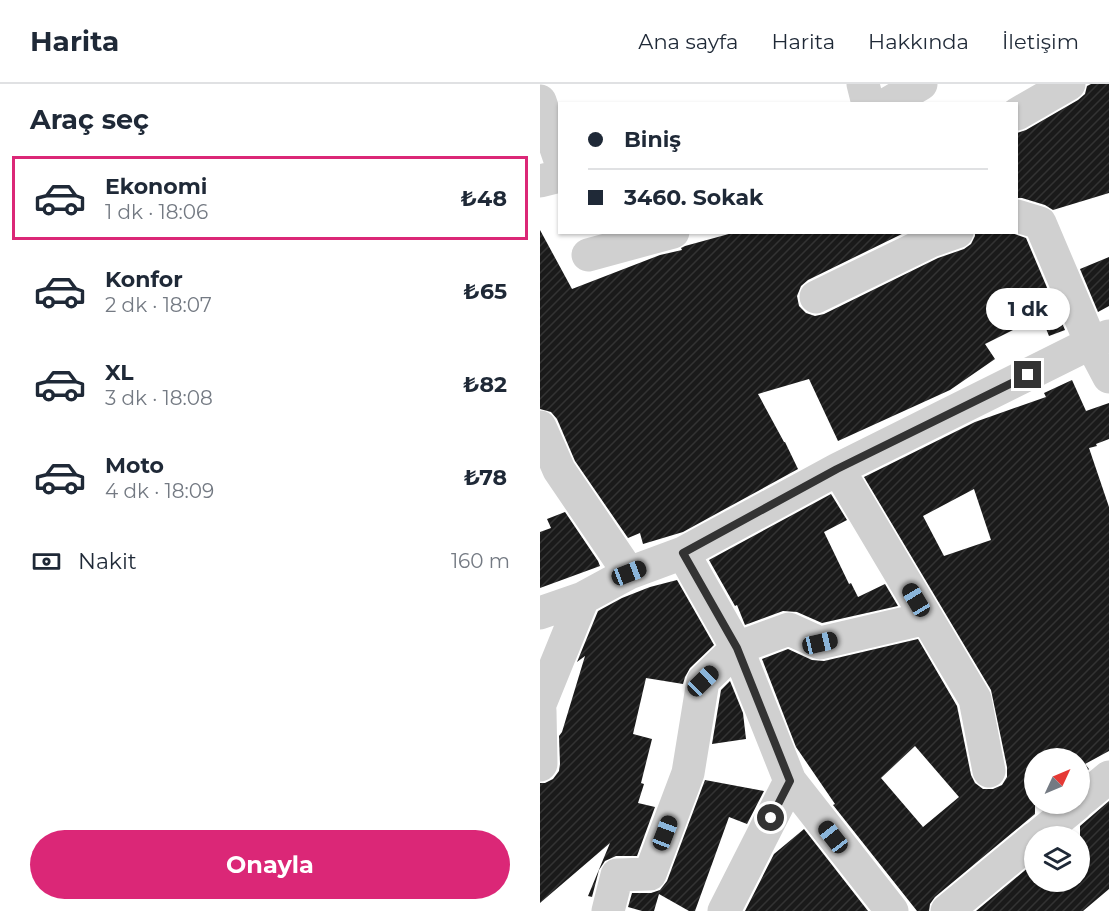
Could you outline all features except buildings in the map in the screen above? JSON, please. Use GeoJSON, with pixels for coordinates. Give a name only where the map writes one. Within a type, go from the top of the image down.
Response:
{"type":"FeatureCollection","features":[{"type":"Feature","properties":{"kind":"street"},"geometry":{"type":"LineString","coordinates":[[863,84],[868,102]]}},
{"type":"Feature","properties":{"kind":"street"},"geometry":{"type":"LineString","coordinates":[[890,102],[921,84]]}},
{"type":"Feature","properties":{"kind":"street"},"geometry":{"type":"LineString","coordinates":[[1018,113],[1069,84]]}},
{"type":"Feature","properties":{"kind":"street"},"geometry":{"type":"LineString","coordinates":[[540,101],[558,154]]}},
{"type":"Feature","properties":{"kind":"street"},"geometry":{"type":"LineString","coordinates":[[540,181],[558,176]]}},
{"type":"Feature","properties":{"kind":"street"},"geometry":{"type":"LineString","coordinates":[[1018,216],[1040,223],[1100,340],[1109,376]]}},
{"type":"Feature","properties":{"kind":"street"},"geometry":{"type":"LineString","coordinates":[[588,255],[666,234]]}},
{"type":"Feature","properties":{"kind":"street"},"geometry":{"type":"LineString","coordinates":[[816,297],[931,241],[951,234]]}},
{"type":"Feature","properties":{"kind":"street"},"geometry":{"type":"LineString","coordinates":[[540,613],[583,598],[629,573],[683,553],[837,469],[1100,340]]}},
{"type":"Feature","properties":{"kind":"street"},"geometry":{"type":"LineString","coordinates":[[540,427],[560,470],[629,573]]}},
{"type":"Feature","properties":{"kind":"street"},"geometry":{"type":"LineString","coordinates":[[837,469],[975,699],[989,771]]}},
{"type":"Feature","properties":{"kind":"street"},"geometry":{"type":"LineString","coordinates":[[683,553],[737,648],[790,781],[892,911]]}},
{"type":"Feature","properties":{"kind":"street"},"geometry":{"type":"LineString","coordinates":[[540,704],[583,598]]}},
{"type":"Feature","properties":{"kind":"street"},"geometry":{"type":"LineString","coordinates":[[608,911],[617,875],[650,874],[688,773],[703,681],[737,648],[789,629],[820,643],[927,618]]}},
{"type":"Feature","properties":{"kind":"street"},"geometry":{"type":"LineString","coordinates":[[540,711],[540,765]]}},
{"type":"Feature","properties":{"kind":"street"},"geometry":{"type":"LineString","coordinates":[[1090,793],[1109,777]]}},
{"type":"Feature","properties":{"kind":"street"},"geometry":{"type":"LineString","coordinates":[[724,911],[790,781]]}},
{"type":"Feature","properties":{"kind":"street"},"geometry":{"type":"LineString","coordinates":[[1050,826],[1065,814]]}},
{"type":"Feature","properties":{"kind":"street"},"geometry":{"type":"LineString","coordinates":[[947,911],[1024,848]]}},
{"type":"Feature","properties":{"kind":"route"},"geometry":{"type":"LineString","coordinates":[[771,818],[790,781],[737,648],[683,553],[837,469],[1028,375]]}}]}
